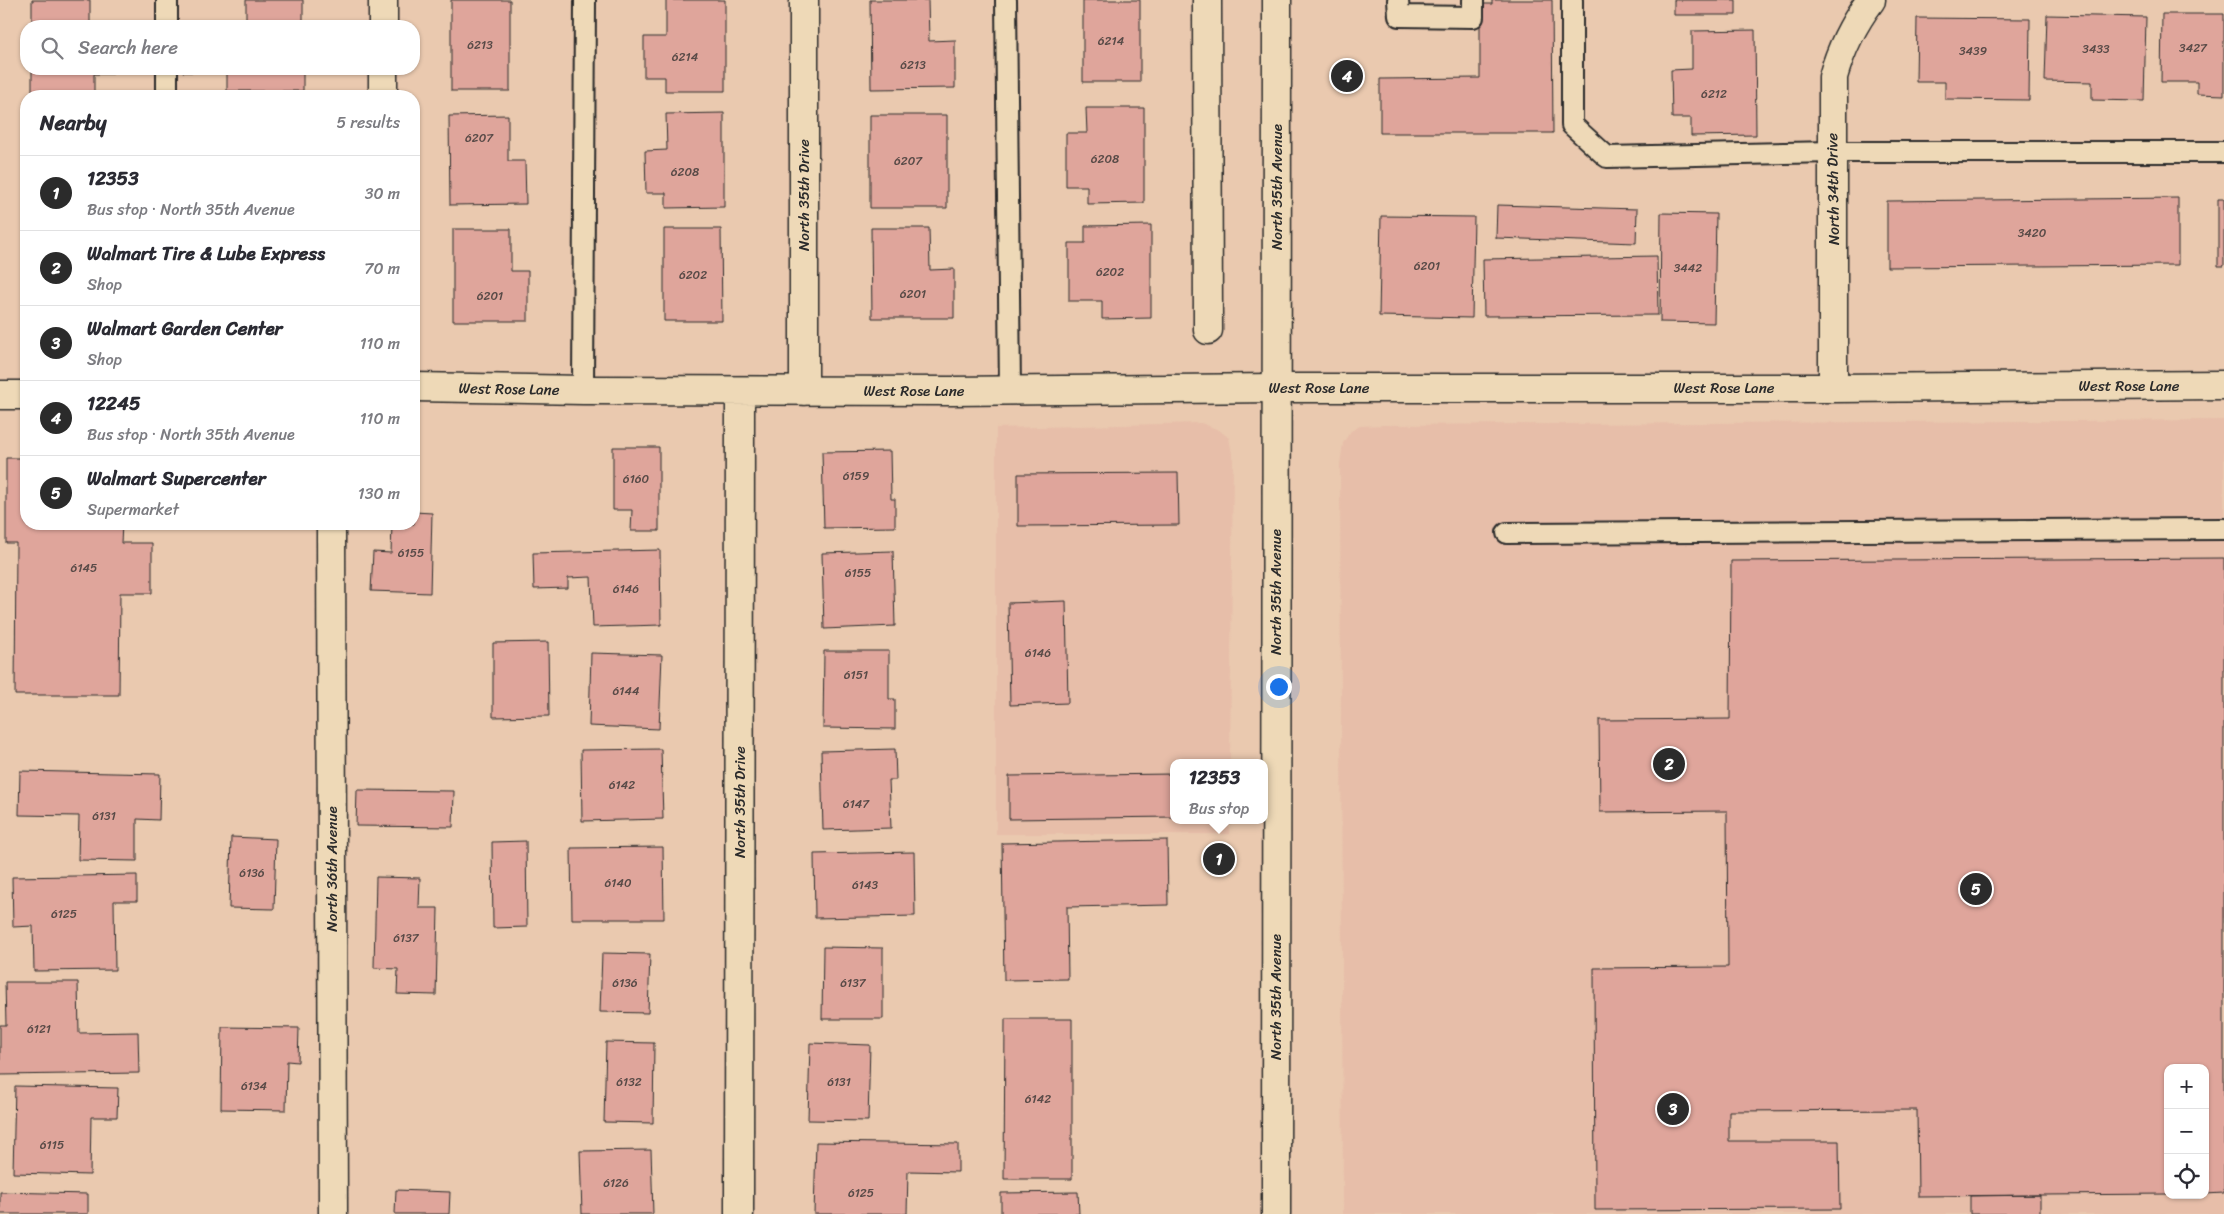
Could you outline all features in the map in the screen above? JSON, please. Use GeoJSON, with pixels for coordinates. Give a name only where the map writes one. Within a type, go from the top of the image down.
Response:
{"type":"FeatureCollection","features":[{"type":"Feature","properties":{"kind":"street"},"geometry":{"type":"LineString","coordinates":[[383,0],[383,20]]}},
{"type":"Feature","properties":{"kind":"street","name":"North 35th Drive"},"geometry":{"type":"LineString","coordinates":[[804,0],[804,391]]}},
{"type":"Feature","properties":{"kind":"street"},"geometry":{"type":"LineString","coordinates":[[1207,0],[1208,330]]}},
{"type":"Feature","properties":{"kind":"street","name":"North 35th Avenue"},"geometry":{"type":"LineString","coordinates":[[1276,1214],[1277,0]]}},
{"type":"Feature","properties":{"kind":"street","name":"North 34th Drive"},"geometry":{"type":"LineString","coordinates":[[1833,388],[1833,77],[1841,50],[1858,17],[1871,0]]}},
{"type":"Feature","properties":{"kind":"street"},"geometry":{"type":"LineString","coordinates":[[383,75],[383,90]]}},
{"type":"Feature","properties":{"kind":"street","name":"West Rose Lane"},"geometry":{"type":"LineString","coordinates":[[420,387],[583,390],[1010,391],[1277,388],[1833,388],[2224,385]]}},
{"type":"Feature","properties":{"kind":"street","name":"North 35th Drive"},"geometry":{"type":"LineString","coordinates":[[739,1214],[740,391]]}},
{"type":"Feature","properties":{"kind":"street"},"geometry":{"type":"LineString","coordinates":[[0,396],[20,395]]}},
{"type":"Feature","properties":{"kind":"street","name":"North 36th Avenue"},"geometry":{"type":"LineString","coordinates":[[331,530],[333,1214]]}},
{"type":"Feature","properties":{"kind":"lane"},"geometry":{"type":"LineString","coordinates":[[166,0],[167,20]]}},
{"type":"Feature","properties":{"kind":"lane"},"geometry":{"type":"LineString","coordinates":[[583,390],[585,0]]}},
{"type":"Feature","properties":{"kind":"lane"},"geometry":{"type":"LineString","coordinates":[[1006,0],[1010,391]]}},
{"type":"Feature","properties":{"kind":"lane"},"geometry":{"type":"LineString","coordinates":[[1398,0],[1399,16],[1473,17],[1473,0]]}},
{"type":"Feature","properties":{"kind":"lane"},"geometry":{"type":"LineString","coordinates":[[1572,0],[1572,125],[1607,157],[1833,152],[2224,152]]}},
{"type":"Feature","properties":{"kind":"lane"},"geometry":{"type":"LineString","coordinates":[[167,75],[167,90]]}},
{"type":"Feature","properties":{"kind":"lane"},"geometry":{"type":"LineString","coordinates":[[1508,533],[2224,529]]}},
{"type":"Feature","properties":{"kind":"shaded area"},"geometry":{"type":"Polygon","coordinates":[[[2224,420],[2224,1214],[1343,1214],[1340,465],[1343,443],[1351,431],[1360,426],[2224,420]]]}},
{"type":"Feature","properties":{"kind":"shaded area"},"geometry":{"type":"Polygon","coordinates":[[[1201,423],[1219,430],[1229,438],[1233,459],[1230,759],[1170,759],[1170,824],[1229,824],[1229,834],[996,834],[996,428],[1201,423]]]}},
{"type":"Feature","properties":{"kind":"building"},"geometry":{"type":"Polygon","coordinates":[[[32,0],[90,0],[90,20],[32,20],[32,0]]]}},
{"type":"Feature","properties":{"kind":"building"},"geometry":{"type":"Polygon","coordinates":[[[246,0],[303,0],[303,20],[246,20],[246,0]]]}},
{"type":"Feature","properties":{"kind":"building"},"geometry":{"type":"Polygon","coordinates":[[[451,0],[510,0],[510,91],[451,91],[451,0]]]}},
{"type":"Feature","properties":{"kind":"building"},"geometry":{"type":"Polygon","coordinates":[[[666,0],[725,0],[725,91],[665,91],[665,77],[644,77],[644,37],[666,37],[666,0]]]}},
{"type":"Feature","properties":{"kind":"building"},"geometry":{"type":"Polygon","coordinates":[[[870,0],[928,0],[929,41],[955,40],[955,88],[871,89],[870,0]]]}},
{"type":"Feature","properties":{"kind":"building"},"geometry":{"type":"Polygon","coordinates":[[[1083,0],[1140,0],[1140,82],[1083,82],[1083,0]]]}},
{"type":"Feature","properties":{"kind":"building"},"geometry":{"type":"Polygon","coordinates":[[[1492,0],[1552,0],[1553,133],[1380,133],[1380,79],[1480,78],[1480,4],[1492,4],[1492,0]]]}},
{"type":"Feature","properties":{"kind":"building"},"geometry":{"type":"Polygon","coordinates":[[[1674,0],[1736,0],[1736,15],[1674,15],[1674,0]]]}},
{"type":"Feature","properties":{"kind":"building"},"geometry":{"type":"Polygon","coordinates":[[[2162,14],[2224,14],[2224,95],[2197,94],[2197,82],[2161,82],[2162,14]]]}},
{"type":"Feature","properties":{"kind":"building"},"geometry":{"type":"Polygon","coordinates":[[[2047,15],[2146,17],[2144,101],[2092,100],[2092,82],[2045,81],[2047,15]]]}},
{"type":"Feature","properties":{"kind":"building"},"geometry":{"type":"Polygon","coordinates":[[[1917,18],[2030,19],[2029,100],[1945,99],[1945,82],[1916,82],[1917,18]]]}},
{"type":"Feature","properties":{"kind":"building"},"geometry":{"type":"Polygon","coordinates":[[[1755,30],[1756,135],[1691,136],[1691,118],[1672,118],[1671,70],[1692,69],[1692,31],[1755,30]]]}},
{"type":"Feature","properties":{"kind":"building"},"geometry":{"type":"Polygon","coordinates":[[[1343,69],[1351,69],[1351,90],[1343,90],[1343,69]]]}},
{"type":"Feature","properties":{"kind":"building"},"geometry":{"type":"Polygon","coordinates":[[[32,75],[94,75],[94,90],[32,90],[32,75]]]}},
{"type":"Feature","properties":{"kind":"building"},"geometry":{"type":"Polygon","coordinates":[[[227,75],[303,75],[303,90],[227,90],[227,75]]]}},
{"type":"Feature","properties":{"kind":"building"},"geometry":{"type":"Polygon","coordinates":[[[1086,108],[1144,108],[1144,203],[1087,204],[1087,186],[1066,186],[1066,133],[1087,133],[1086,108]]]}},
{"type":"Feature","properties":{"kind":"building"},"geometry":{"type":"Polygon","coordinates":[[[724,113],[724,207],[666,208],[666,193],[646,193],[645,151],[667,150],[666,114],[724,113]]]}},
{"type":"Feature","properties":{"kind":"building"},"geometry":{"type":"Polygon","coordinates":[[[508,115],[508,161],[525,161],[526,204],[450,205],[449,116],[508,115]]]}},
{"type":"Feature","properties":{"kind":"building"},"geometry":{"type":"Polygon","coordinates":[[[870,115],[947,115],[947,208],[870,208],[870,115]]]}},
{"type":"Feature","properties":{"kind":"building"},"geometry":{"type":"Polygon","coordinates":[[[2178,198],[2178,265],[1887,267],[1887,201],[2178,198]]]}},
{"type":"Feature","properties":{"kind":"building"},"geometry":{"type":"Polygon","coordinates":[[[2218,199],[2224,199],[2224,266],[2218,266],[2218,199]]]}},
{"type":"Feature","properties":{"kind":"building"},"geometry":{"type":"Polygon","coordinates":[[[1497,205],[1637,209],[1636,243],[1496,238],[1497,205]]]}},
{"type":"Feature","properties":{"kind":"building"},"geometry":{"type":"Polygon","coordinates":[[[1661,213],[1716,214],[1714,323],[1660,322],[1661,213]]]}},
{"type":"Feature","properties":{"kind":"building"},"geometry":{"type":"Polygon","coordinates":[[[1381,216],[1474,217],[1472,318],[1379,316],[1381,216]]]}},
{"type":"Feature","properties":{"kind":"building"},"geometry":{"type":"Polygon","coordinates":[[[1151,225],[1151,318],[1102,319],[1102,301],[1069,301],[1069,243],[1085,243],[1085,226],[1151,225]]]}},
{"type":"Feature","properties":{"kind":"building"},"geometry":{"type":"Polygon","coordinates":[[[871,228],[929,228],[930,270],[954,269],[954,318],[872,318],[871,228]]]}},
{"type":"Feature","properties":{"kind":"building"},"geometry":{"type":"Polygon","coordinates":[[[453,229],[511,229],[511,271],[528,271],[528,321],[453,321],[453,229]]]}},
{"type":"Feature","properties":{"kind":"building"},"geometry":{"type":"Polygon","coordinates":[[[664,229],[721,229],[722,321],[664,321],[664,229]]]}},
{"type":"Feature","properties":{"kind":"building"},"geometry":{"type":"Polygon","coordinates":[[[1657,256],[1658,315],[1484,316],[1483,259],[1657,256]]]}},
{"type":"Feature","properties":{"kind":"building"},"geometry":{"type":"Polygon","coordinates":[[[613,447],[659,447],[659,531],[631,531],[632,510],[613,510],[613,447]]]}},
{"type":"Feature","properties":{"kind":"building"},"geometry":{"type":"Polygon","coordinates":[[[890,451],[891,499],[895,499],[895,527],[824,528],[822,452],[890,451]]]}},
{"type":"Feature","properties":{"kind":"building"},"geometry":{"type":"Polygon","coordinates":[[[6,458],[20,458],[20,530],[122,530],[121,543],[152,543],[152,593],[120,593],[119,695],[15,695],[16,543],[6,543],[6,458]]]}},
{"type":"Feature","properties":{"kind":"building"},"geometry":{"type":"Polygon","coordinates":[[[1178,473],[1179,525],[1018,526],[1018,474],[1178,473]]]}},
{"type":"Feature","properties":{"kind":"building"},"geometry":{"type":"Polygon","coordinates":[[[420,512],[432,513],[430,593],[371,591],[373,552],[391,553],[392,530],[420,530],[420,512]]]}},
{"type":"Feature","properties":{"kind":"building"},"geometry":{"type":"Polygon","coordinates":[[[660,550],[661,625],[593,627],[591,577],[568,578],[568,588],[534,589],[533,553],[660,550]]]}},
{"type":"Feature","properties":{"kind":"building"},"geometry":{"type":"Polygon","coordinates":[[[893,551],[895,626],[824,629],[822,553],[893,551]]]}},
{"type":"Feature","properties":{"kind":"building"},"geometry":{"type":"Polygon","coordinates":[[[2224,558],[2224,1193],[2209,1194],[2209,1064],[2164,1064],[2164,1194],[1918,1196],[1917,1110],[1729,1111],[1729,1141],[1839,1141],[1840,1209],[1595,1210],[1594,968],[1728,967],[1727,811],[1600,812],[1599,720],[1730,719],[1731,561],[2224,558]]]}},
{"type":"Feature","properties":{"kind":"building"},"geometry":{"type":"Polygon","coordinates":[[[1066,601],[1068,703],[1010,705],[1008,603],[1066,601]]]}},
{"type":"Feature","properties":{"kind":"building"},"geometry":{"type":"Polygon","coordinates":[[[548,642],[549,716],[493,717],[493,643],[548,642]]]}},
{"type":"Feature","properties":{"kind":"building"},"geometry":{"type":"Polygon","coordinates":[[[824,651],[889,651],[889,699],[895,699],[895,729],[823,728],[824,651]]]}},
{"type":"Feature","properties":{"kind":"building"},"geometry":{"type":"Polygon","coordinates":[[[591,653],[662,655],[659,729],[589,726],[591,653]]]}},
{"type":"Feature","properties":{"kind":"building"},"geometry":{"type":"Polygon","coordinates":[[[661,749],[663,819],[582,821],[581,750],[661,749]]]}},
{"type":"Feature","properties":{"kind":"building"},"geometry":{"type":"Polygon","coordinates":[[[895,749],[896,780],[889,780],[891,828],[823,830],[821,751],[895,749]]]}},
{"type":"Feature","properties":{"kind":"building"},"geometry":{"type":"Polygon","coordinates":[[[20,771],[160,774],[159,820],[137,819],[137,861],[78,860],[79,816],[19,815],[20,771]]]}},
{"type":"Feature","properties":{"kind":"building"},"geometry":{"type":"Polygon","coordinates":[[[1170,774],[1170,817],[1009,819],[1009,776],[1170,774]]]}},
{"type":"Feature","properties":{"kind":"building"},"geometry":{"type":"Polygon","coordinates":[[[357,790],[454,791],[453,827],[356,826],[357,790]]]}},
{"type":"Feature","properties":{"kind":"building"},"geometry":{"type":"Polygon","coordinates":[[[231,837],[276,839],[274,909],[229,908],[231,837]]]}},
{"type":"Feature","properties":{"kind":"building"},"geometry":{"type":"Polygon","coordinates":[[[1167,840],[1168,905],[1067,907],[1068,979],[1004,980],[1002,843],[1167,840]]]}},
{"type":"Feature","properties":{"kind":"building"},"geometry":{"type":"Polygon","coordinates":[[[526,841],[527,927],[493,928],[492,842],[526,841]]]}},
{"type":"Feature","properties":{"kind":"building"},"geometry":{"type":"Polygon","coordinates":[[[663,847],[664,919],[572,919],[571,848],[663,847]]]}},
{"type":"Feature","properties":{"kind":"building"},"geometry":{"type":"Polygon","coordinates":[[[1216,851],[1224,851],[1225,872],[1216,872],[1216,851]]]}},
{"type":"Feature","properties":{"kind":"building"},"geometry":{"type":"Polygon","coordinates":[[[914,852],[915,916],[815,918],[814,854],[914,852]]]}},
{"type":"Feature","properties":{"kind":"building"},"geometry":{"type":"Polygon","coordinates":[[[137,875],[137,901],[114,901],[115,970],[34,971],[33,926],[13,927],[12,877],[137,875]]]}},
{"type":"Feature","properties":{"kind":"building"},"geometry":{"type":"Polygon","coordinates":[[[376,877],[420,878],[419,908],[438,908],[436,995],[397,994],[398,969],[374,968],[376,877]]]}},
{"type":"Feature","properties":{"kind":"building"},"geometry":{"type":"Polygon","coordinates":[[[823,947],[883,948],[883,1019],[822,1019],[823,947]]]}},
{"type":"Feature","properties":{"kind":"building"},"geometry":{"type":"Polygon","coordinates":[[[602,953],[650,954],[648,1013],[600,1012],[602,953]]]}},
{"type":"Feature","properties":{"kind":"building"},"geometry":{"type":"Polygon","coordinates":[[[5,982],[78,982],[79,1033],[138,1032],[139,1073],[0,1075],[0,1025],[6,1025],[5,982]]]}},
{"type":"Feature","properties":{"kind":"building"},"geometry":{"type":"Polygon","coordinates":[[[1005,1019],[1072,1019],[1072,1179],[1004,1179],[1005,1019]]]}},
{"type":"Feature","properties":{"kind":"building"},"geometry":{"type":"Polygon","coordinates":[[[222,1027],[299,1028],[298,1062],[287,1061],[286,1110],[221,1109],[222,1027]]]}},
{"type":"Feature","properties":{"kind":"building"},"geometry":{"type":"Polygon","coordinates":[[[606,1042],[654,1043],[653,1123],[604,1122],[606,1042]]]}},
{"type":"Feature","properties":{"kind":"building"},"geometry":{"type":"Polygon","coordinates":[[[810,1043],[870,1045],[868,1121],[808,1120],[810,1043]]]}},
{"type":"Feature","properties":{"kind":"building"},"geometry":{"type":"Polygon","coordinates":[[[15,1086],[118,1088],[117,1117],[91,1117],[90,1175],[13,1173],[15,1086]]]}},
{"type":"Feature","properties":{"kind":"building"},"geometry":{"type":"Polygon","coordinates":[[[816,1142],[958,1144],[958,1172],[908,1171],[907,1214],[814,1214],[816,1142]]]}},
{"type":"Feature","properties":{"kind":"building"},"geometry":{"type":"Polygon","coordinates":[[[651,1150],[653,1214],[582,1214],[580,1151],[651,1150]]]}},
{"type":"Feature","properties":{"kind":"building"},"geometry":{"type":"Polygon","coordinates":[[[396,1190],[450,1192],[449,1214],[395,1214],[396,1190]]]}},
{"type":"Feature","properties":{"kind":"building"},"geometry":{"type":"Polygon","coordinates":[[[0,1192],[88,1194],[88,1214],[0,1214],[0,1192]]]}},
{"type":"Feature","properties":{"kind":"building"},"geometry":{"type":"Polygon","coordinates":[[[1078,1192],[1079,1214],[1001,1214],[1001,1193],[1078,1192]]]}},
{"type":"Feature","properties":{"kind":"building"},"geometry":{"type":"Polygon","coordinates":[[[2040,1195],[2040,1214],[1970,1214],[1970,1196],[2040,1195]]]}},
{"type":"Feature","properties":{"kind":"place","name":"12245"},"geometry":{"type":"Point","coordinates":[1347,76]}},
{"type":"Feature","properties":{"kind":"place","name":"Walmart Tire & Lube Express"},"geometry":{"type":"Point","coordinates":[1669,764]}},
{"type":"Feature","properties":{"kind":"place","name":"12353"},"geometry":{"type":"Point","coordinates":[1219,859]}},
{"type":"Feature","properties":{"kind":"place","name":"Walmart Supercenter"},"geometry":{"type":"Point","coordinates":[1976,889]}},
{"type":"Feature","properties":{"kind":"place","name":"Walmart Garden Center"},"geometry":{"type":"Point","coordinates":[1673,1109]}}]}
